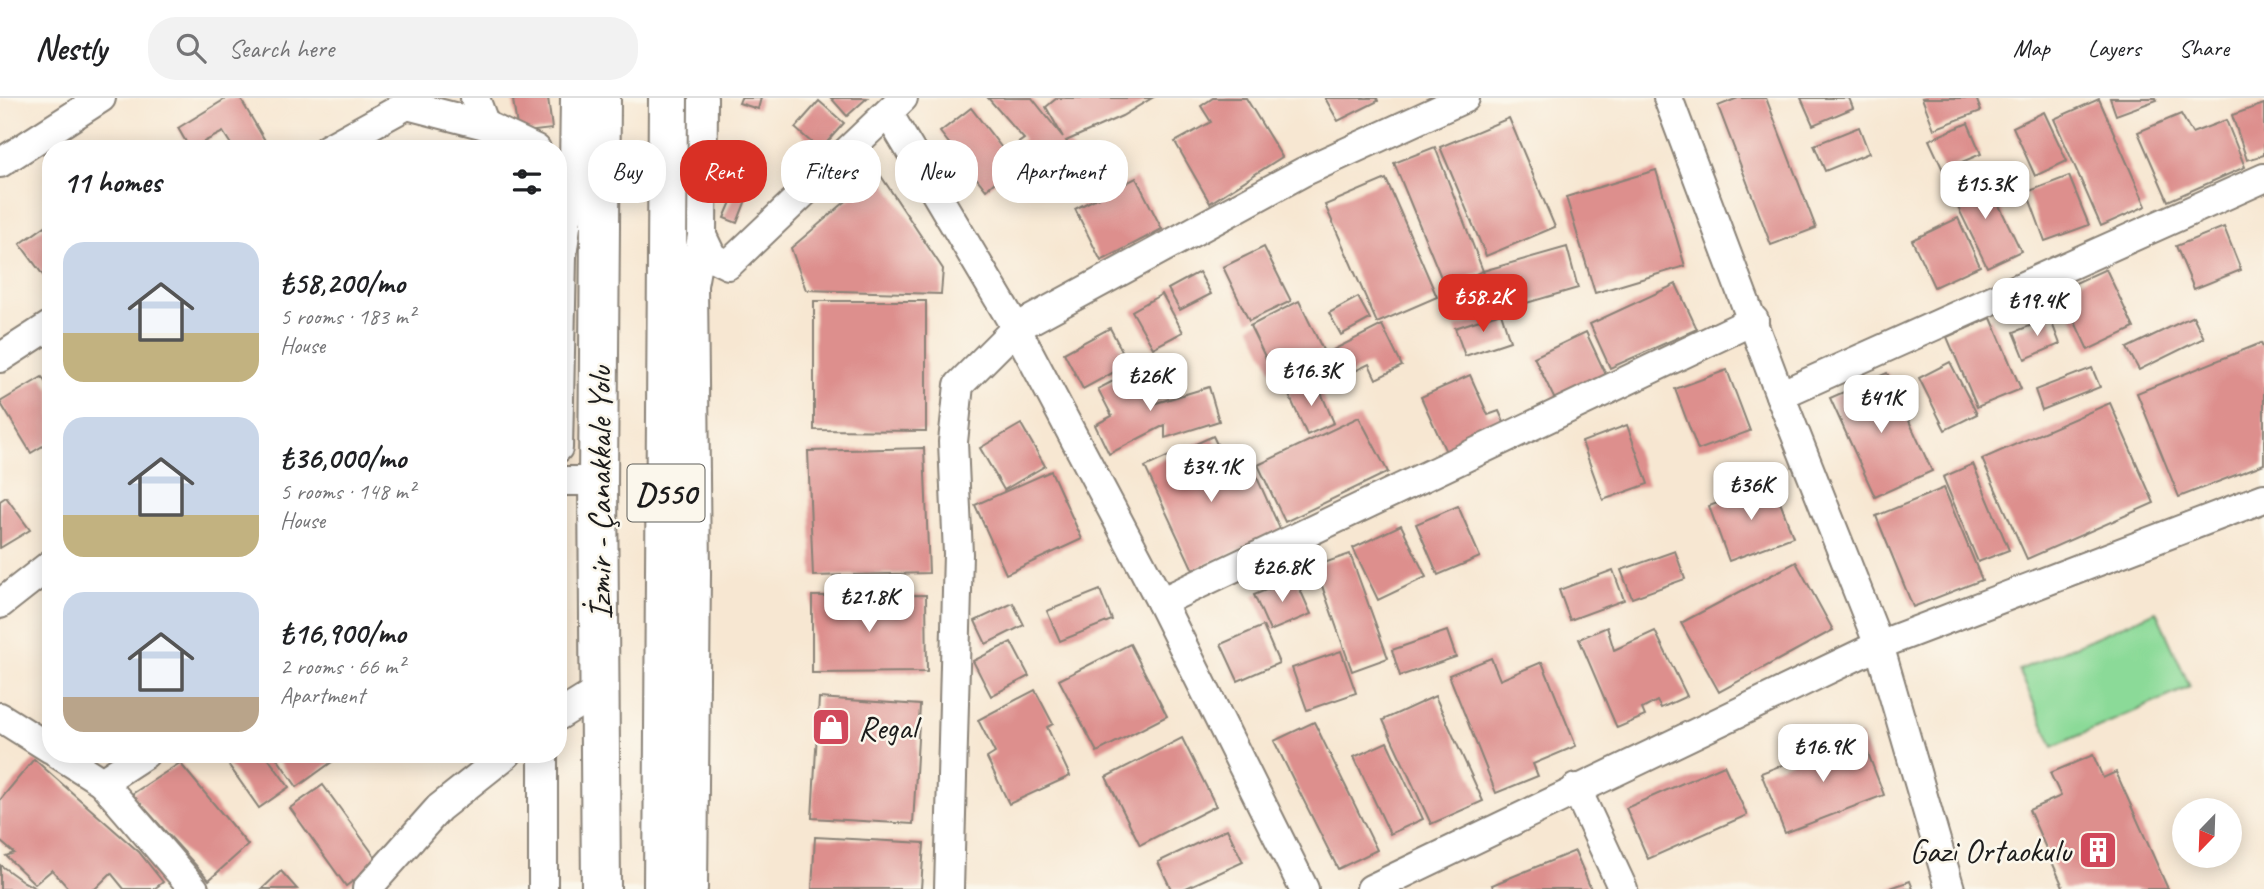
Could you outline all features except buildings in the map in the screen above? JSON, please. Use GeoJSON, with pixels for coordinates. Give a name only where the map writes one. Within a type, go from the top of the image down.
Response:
{"type":"FeatureCollection","features":[{"type":"Feature","properties":{"kind":"highway","name":"İzmir - Çanakkale Yolu"},"geometry":{"type":"LineString","coordinates":[[601,98],[598,481],[601,889]]}},
{"type":"Feature","properties":{"kind":"highway","name":"İzmir - Çanakkale Yolu"},"geometry":{"type":"LineString","coordinates":[[663,889],[680,287],[668,98]]}},
{"type":"Feature","properties":{"kind":"street"},"geometry":{"type":"LineString","coordinates":[[0,163],[101,98]]}},
{"type":"Feature","properties":{"kind":"street"},"geometry":{"type":"LineString","coordinates":[[475,98],[485,125]]}},
{"type":"Feature","properties":{"kind":"street"},"geometry":{"type":"LineString","coordinates":[[567,156],[575,98]]}},
{"type":"Feature","properties":{"kind":"street"},"geometry":{"type":"LineString","coordinates":[[693,889],[696,573],[680,287],[702,236],[703,98]]}},
{"type":"Feature","properties":{"kind":"street"},"geometry":{"type":"LineString","coordinates":[[949,889],[958,554],[953,442],[959,385],[1016,328],[1303,172],[1465,98]]}},
{"type":"Feature","properties":{"kind":"street"},"geometry":{"type":"LineString","coordinates":[[1671,99],[1780,395],[1879,645],[1950,889]]}},
{"type":"Feature","properties":{"kind":"street"},"geometry":{"type":"LineString","coordinates":[[343,140],[412,102],[485,125],[517,140]]}},
{"type":"Feature","properties":{"kind":"street"},"geometry":{"type":"LineString","coordinates":[[702,236],[712,257],[728,265],[895,106],[1161,603],[1304,889]]}},
{"type":"Feature","properties":{"kind":"street"},"geometry":{"type":"LineString","coordinates":[[1780,395],[2264,178]]}},
{"type":"Feature","properties":{"kind":"street"},"geometry":{"type":"LineString","coordinates":[[567,260],[600,276]]}},
{"type":"Feature","properties":{"kind":"street"},"geometry":{"type":"LineString","coordinates":[[1161,603],[1754,320]]}},
{"type":"Feature","properties":{"kind":"street"},"geometry":{"type":"LineString","coordinates":[[0,358],[42,331]]}},
{"type":"Feature","properties":{"kind":"street"},"geometry":{"type":"LineString","coordinates":[[567,481],[598,481]]}},
{"type":"Feature","properties":{"kind":"street"},"geometry":{"type":"LineString","coordinates":[[1371,889],[1576,788],[1879,645],[2264,498]]}},
{"type":"Feature","properties":{"kind":"street"},"geometry":{"type":"LineString","coordinates":[[0,604],[42,571]]}},
{"type":"Feature","properties":{"kind":"street"},"geometry":{"type":"LineString","coordinates":[[567,710],[600,690]]}},
{"type":"Feature","properties":{"kind":"street"},"geometry":{"type":"LineString","coordinates":[[0,717],[42,743]]}},
{"type":"Feature","properties":{"kind":"street"},"geometry":{"type":"LineString","coordinates":[[72,763],[102,782],[194,889]]}},
{"type":"Feature","properties":{"kind":"street"},"geometry":{"type":"LineString","coordinates":[[102,782],[131,763]]}},
{"type":"Feature","properties":{"kind":"street"},"geometry":{"type":"LineString","coordinates":[[367,889],[439,808],[496,763]]}},
{"type":"Feature","properties":{"kind":"street"},"geometry":{"type":"LineString","coordinates":[[543,763],[543,889]]}},
{"type":"Feature","properties":{"kind":"street"},"geometry":{"type":"LineString","coordinates":[[1576,788],[1623,889]]}},
{"type":"Feature","properties":{"kind":"green space"},"geometry":{"type":"Polygon","coordinates":[[[2156,611],[2190,687],[2053,747],[2019,670],[2156,611]]]}},
{"type":"Feature","properties":{"kind":"place","name":"Regal"},"geometry":{"type":"Point","coordinates":[831,727]}},
{"type":"Feature","properties":{"kind":"place","name":"Gazi Ortaokulu"},"geometry":{"type":"Point","coordinates":[2098,850]}}]}
